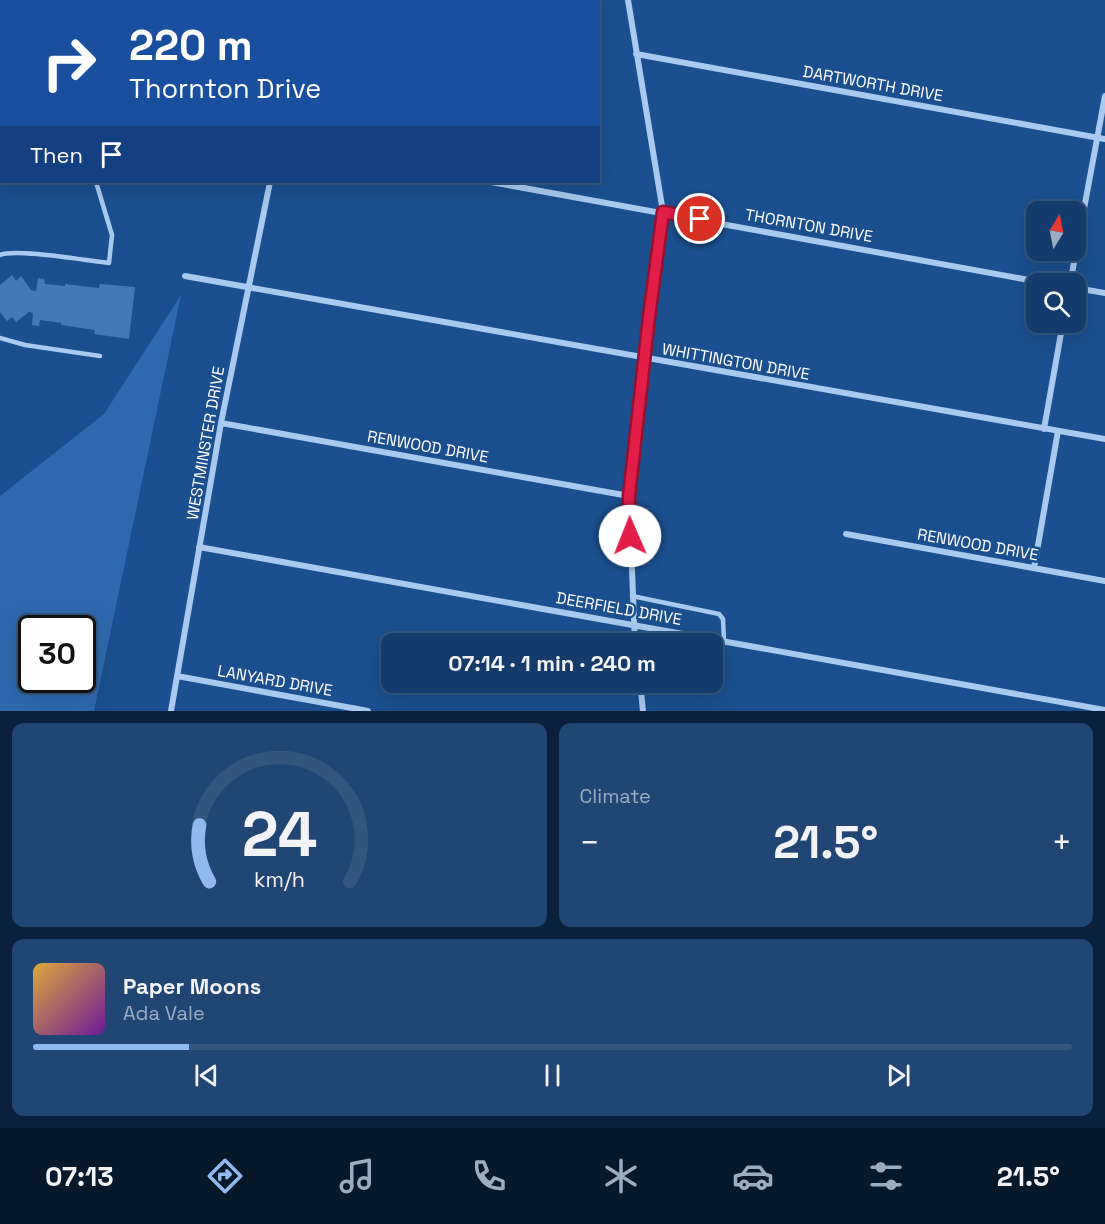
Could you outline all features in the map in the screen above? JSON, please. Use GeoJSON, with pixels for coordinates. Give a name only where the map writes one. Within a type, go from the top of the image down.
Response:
{"type":"FeatureCollection","features":[{"type":"Feature","properties":{"kind":"street"},"geometry":{"type":"LineString","coordinates":[[628,0],[663,212],[629,496],[634,633]]}},
{"type":"Feature","properties":{"kind":"street","name":"DARTWORTH DRIVE"},"geometry":{"type":"LineString","coordinates":[[636,54],[1105,139]]}},
{"type":"Feature","properties":{"kind":"street"},"geometry":{"type":"LineString","coordinates":[[1072,273],[1105,96]]}},
{"type":"Feature","properties":{"kind":"street","name":"WESTMINSTER DRIVE"},"geometry":{"type":"LineString","coordinates":[[171,711],[221,423],[270,183]]}},
{"type":"Feature","properties":{"kind":"street","name":"THORNTON DRIVE"},"geometry":{"type":"LineString","coordinates":[[497,183],[1026,279]]}},
{"type":"Feature","properties":{"kind":"street","name":"WHITTINGTON DRIVE"},"geometry":{"type":"LineString","coordinates":[[186,276],[1105,440]]}},
{"type":"Feature","properties":{"kind":"street"},"geometry":{"type":"LineString","coordinates":[[1086,290],[1105,293]]}},
{"type":"Feature","properties":{"kind":"street"},"geometry":{"type":"LineString","coordinates":[[1044,429],[1061,333]]}},
{"type":"Feature","properties":{"kind":"street","name":"RENWOOD DRIVE"},"geometry":{"type":"LineString","coordinates":[[221,423],[629,496]]}},
{"type":"Feature","properties":{"kind":"street"},"geometry":{"type":"LineString","coordinates":[[1034,568],[1058,431]]}},
{"type":"Feature","properties":{"kind":"street","name":"RENWOOD DRIVE"},"geometry":{"type":"LineString","coordinates":[[846,534],[1105,581]]}},
{"type":"Feature","properties":{"kind":"street","name":"DEERFIELD DRIVE"},"geometry":{"type":"LineString","coordinates":[[200,547],[1105,710]]}},
{"type":"Feature","properties":{"kind":"street","name":"LANYARD DRIVE"},"geometry":{"type":"LineString","coordinates":[[177,676],[368,711]]}},
{"type":"Feature","properties":{"kind":"street"},"geometry":{"type":"LineString","coordinates":[[641,693],[643,711]]}},
{"type":"Feature","properties":{"kind":"lane"},"geometry":{"type":"LineString","coordinates":[[0,255],[5,252],[109,263],[112,235],[96,183]]}},
{"type":"Feature","properties":{"kind":"lane"},"geometry":{"type":"LineString","coordinates":[[0,338],[25,345],[100,356]]}},
{"type":"Feature","properties":{"kind":"lane"},"geometry":{"type":"LineString","coordinates":[[632,596],[719,614],[723,619],[724,641]]}},
{"type":"Feature","properties":{"kind":"shaded area"},"geometry":{"type":"Polygon","coordinates":[[[181,295],[94,711],[0,711],[0,496],[104,414],[181,295]]]}},
{"type":"Feature","properties":{"kind":"building"},"geometry":{"type":"Polygon","coordinates":[[[12,275],[16,281],[21,276],[31,290],[36,291],[38,278],[44,279],[45,284],[65,286],[65,284],[99,288],[100,284],[135,287],[129,339],[94,334],[95,330],[61,325],[61,323],[40,320],[39,326],[32,325],[33,313],[29,312],[16,322],[12,317],[7,321],[0,312],[0,285],[12,275]]]}},
{"type":"Feature","properties":{"kind":"route"},"geometry":{"type":"LineString","coordinates":[[630,536],[629,496],[663,212],[700,219]]}}]}
